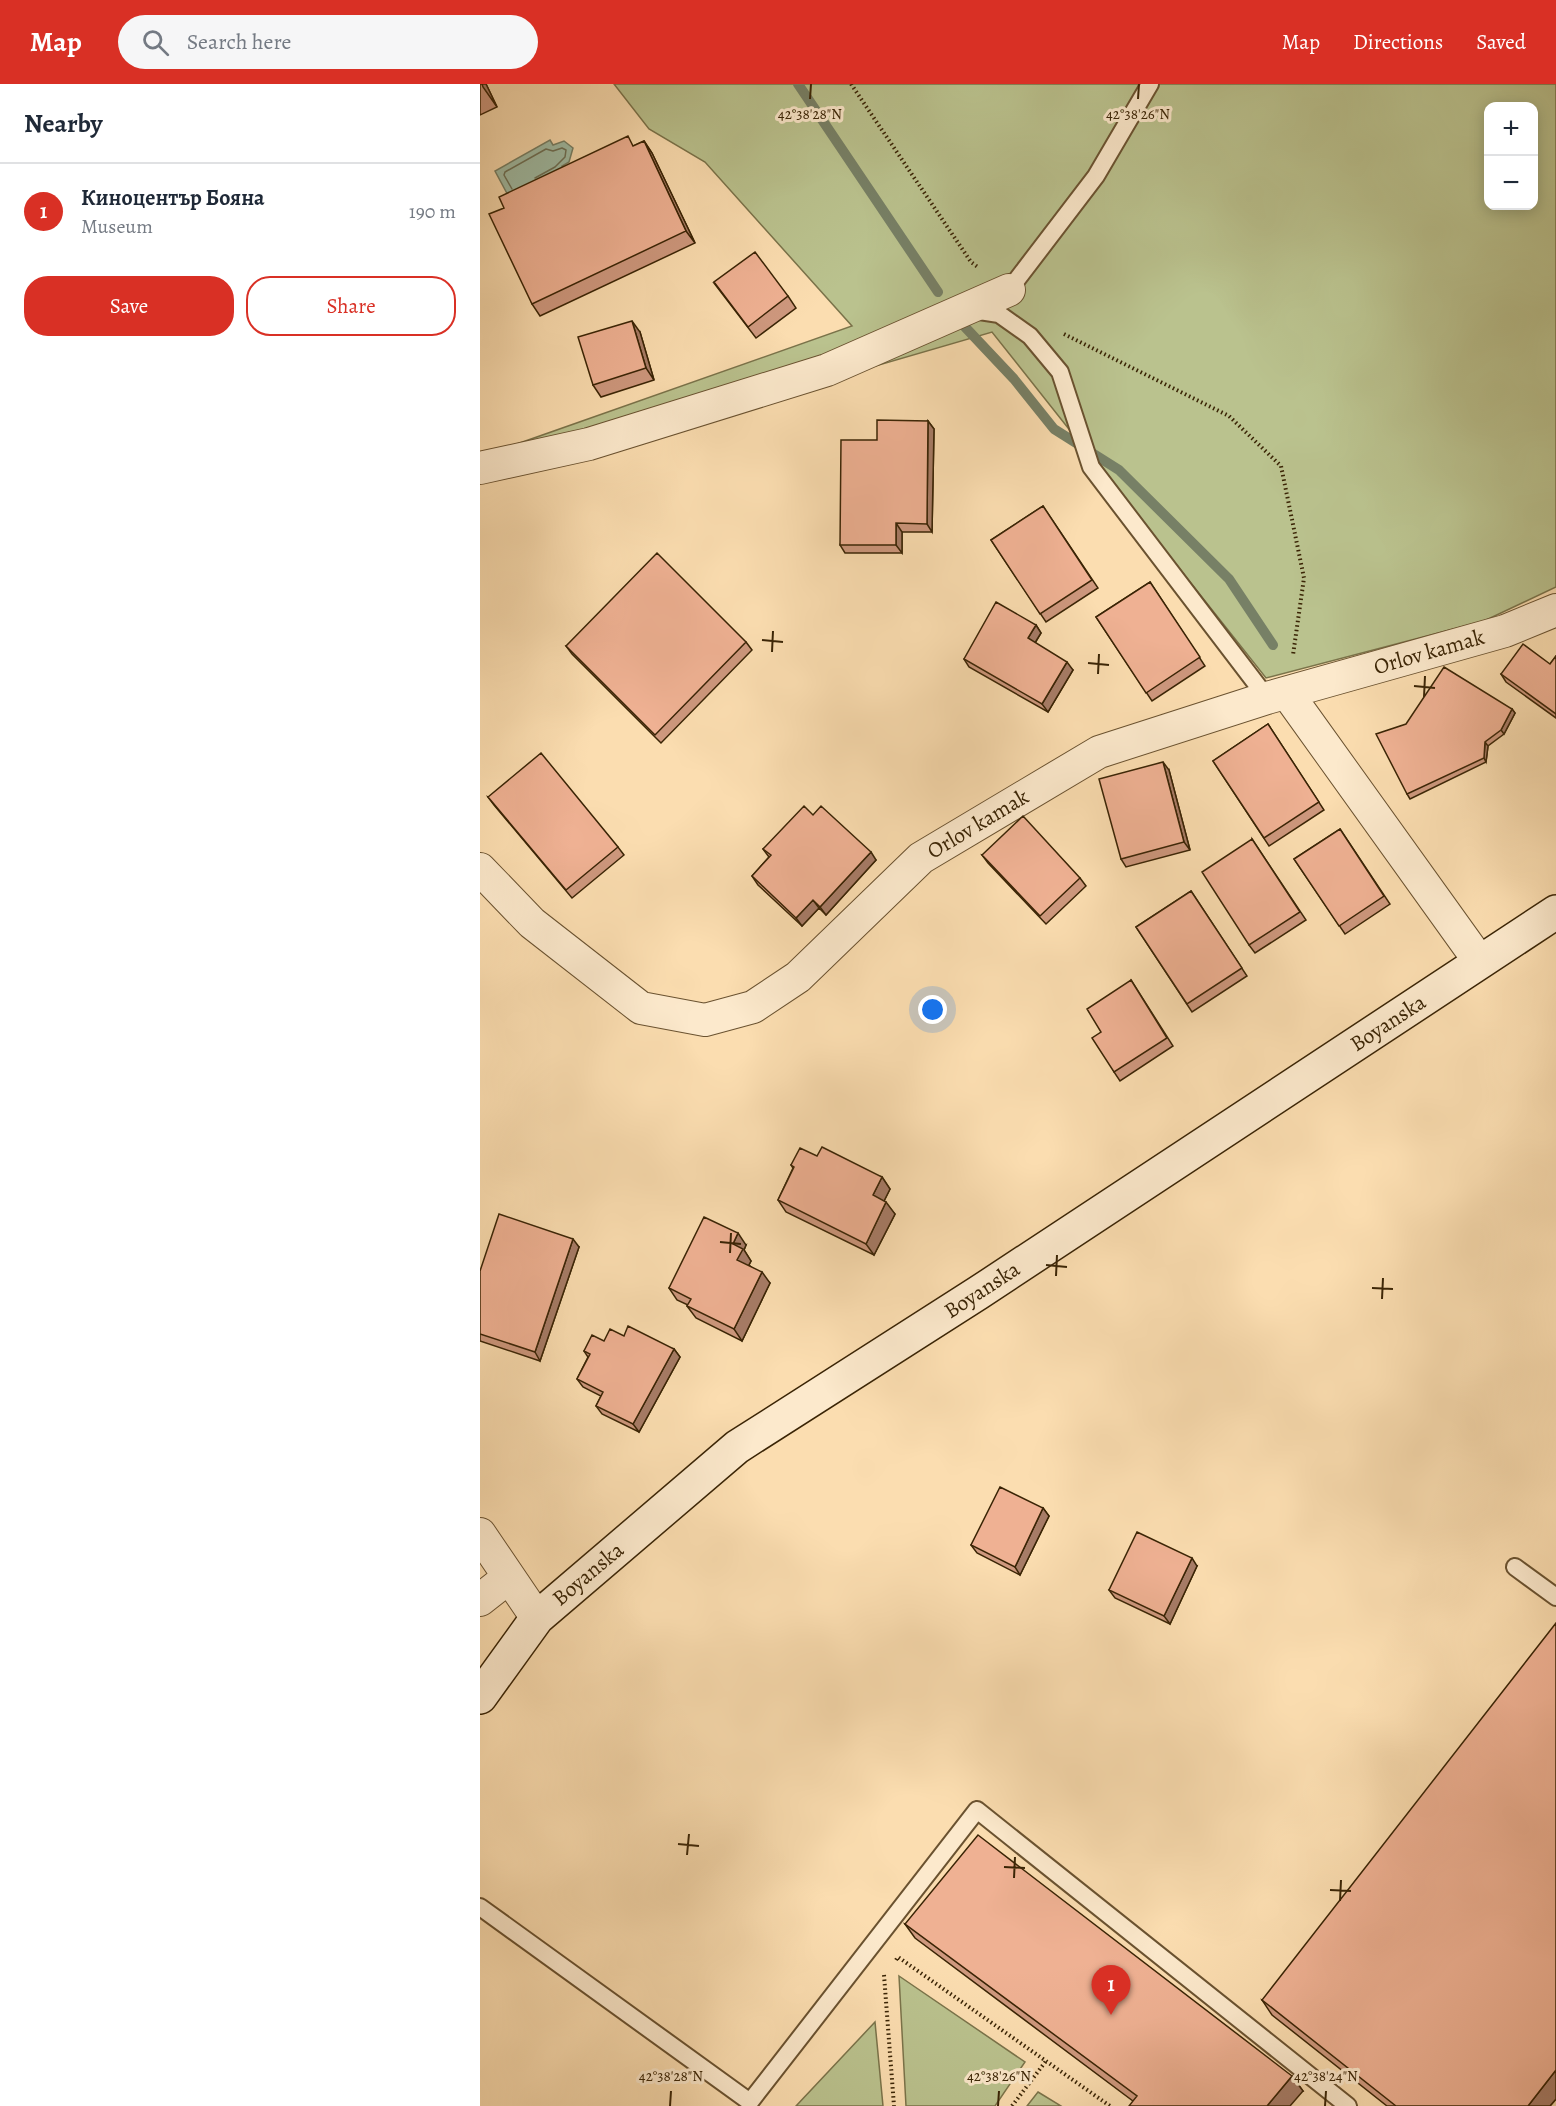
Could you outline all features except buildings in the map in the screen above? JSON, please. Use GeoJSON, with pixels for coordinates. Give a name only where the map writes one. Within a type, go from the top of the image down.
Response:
{"type":"FeatureCollection","features":[{"type":"Feature","properties":{"kind":"main road","name":"Boyanska"},"geometry":{"type":"LineString","coordinates":[[480,1697],[537,1618],[737,1447],[978,1293],[1556,912]]}},
{"type":"Feature","properties":{"kind":"street"},"geometry":{"type":"LineString","coordinates":[[480,468],[589,444],[827,370],[1009,290]]}},
{"type":"Feature","properties":{"kind":"street","name":"Orlov kamak"},"geometry":{"type":"LineString","coordinates":[[480,868],[532,923],[641,1008],[705,1020],[753,1007],[798,977],[921,858],[1099,752],[1277,695],[1505,631],[1556,609]]}},
{"type":"Feature","properties":{"kind":"street"},"geometry":{"type":"LineString","coordinates":[[1277,695],[1480,962]]}},
{"type":"Feature","properties":{"kind":"street"},"geometry":{"type":"LineString","coordinates":[[480,1534],[537,1618]]}},
{"type":"Feature","properties":{"kind":"street"},"geometry":{"type":"LineString","coordinates":[[480,1600],[509,1577]]}},
{"type":"Feature","properties":{"kind":"lane"},"geometry":{"type":"LineString","coordinates":[[1009,290],[1096,176],[1150,84]]}},
{"type":"Feature","properties":{"kind":"lane"},"geometry":{"type":"LineString","coordinates":[[966,309],[999,314],[1030,336],[1060,372],[1091,467],[1277,695]]}},
{"type":"Feature","properties":{"kind":"lane"},"geometry":{"type":"LineString","coordinates":[[1515,1567],[1556,1597]]}},
{"type":"Feature","properties":{"kind":"lane"},"geometry":{"type":"LineString","coordinates":[[480,1907],[749,2104],[977,1809],[1348,2106]]}},
{"type":"Feature","properties":{"kind":"path"},"geometry":{"type":"LineString","coordinates":[[851,84],[971,262],[1009,290]]}},
{"type":"Feature","properties":{"kind":"path"},"geometry":{"type":"LineString","coordinates":[[1053,329],[1229,416],[1281,466],[1304,578],[1277,695]]}},
{"type":"Feature","properties":{"kind":"path"},"geometry":{"type":"LineString","coordinates":[[894,2106],[884,1975],[898,1957],[1110,2106]]}},
{"type":"Feature","properties":{"kind":"path"},"geometry":{"type":"LineString","coordinates":[[1012,2106],[1046,2061]]}},
{"type":"Feature","properties":{"kind":"green space"},"geometry":{"type":"Polygon","coordinates":[[[614,84],[1556,84],[1556,587],[1484,621],[1266,678],[992,332],[480,481],[480,457],[852,326],[705,162],[649,129],[614,84]]]}},
{"type":"Feature","properties":{"kind":"green space"},"geometry":{"type":"Polygon","coordinates":[[[899,1976],[1025,2062],[995,2106],[906,2106],[899,1976]]]}},
{"type":"Feature","properties":{"kind":"green space"},"geometry":{"type":"Polygon","coordinates":[[[875,2022],[883,2106],[796,2106],[875,2022]]]}},
{"type":"Feature","properties":{"kind":"green space"},"geometry":{"type":"Polygon","coordinates":[[[1038,2092],[1061,2106],[1027,2106],[1038,2092]]]}},
{"type":"Feature","properties":{"kind":"water"},"geometry":{"type":"Polygon","coordinates":[[[550,140],[553,145],[564,141],[573,148],[569,162],[562,166],[563,169],[510,199],[495,171],[550,140]]]}},
{"type":"Feature","properties":{"kind":"waterway"},"geometry":{"type":"LineString","coordinates":[[798,84],[938,292]]}},
{"type":"Feature","properties":{"kind":"waterway"},"geometry":{"type":"LineString","coordinates":[[965,327],[1014,379],[1054,429],[1119,470],[1229,579],[1273,645]]}},
{"type":"Feature","properties":{"kind":"place","name":"Киноцентър Бояна"},"geometry":{"type":"Point","coordinates":[1111,2015]}}]}
